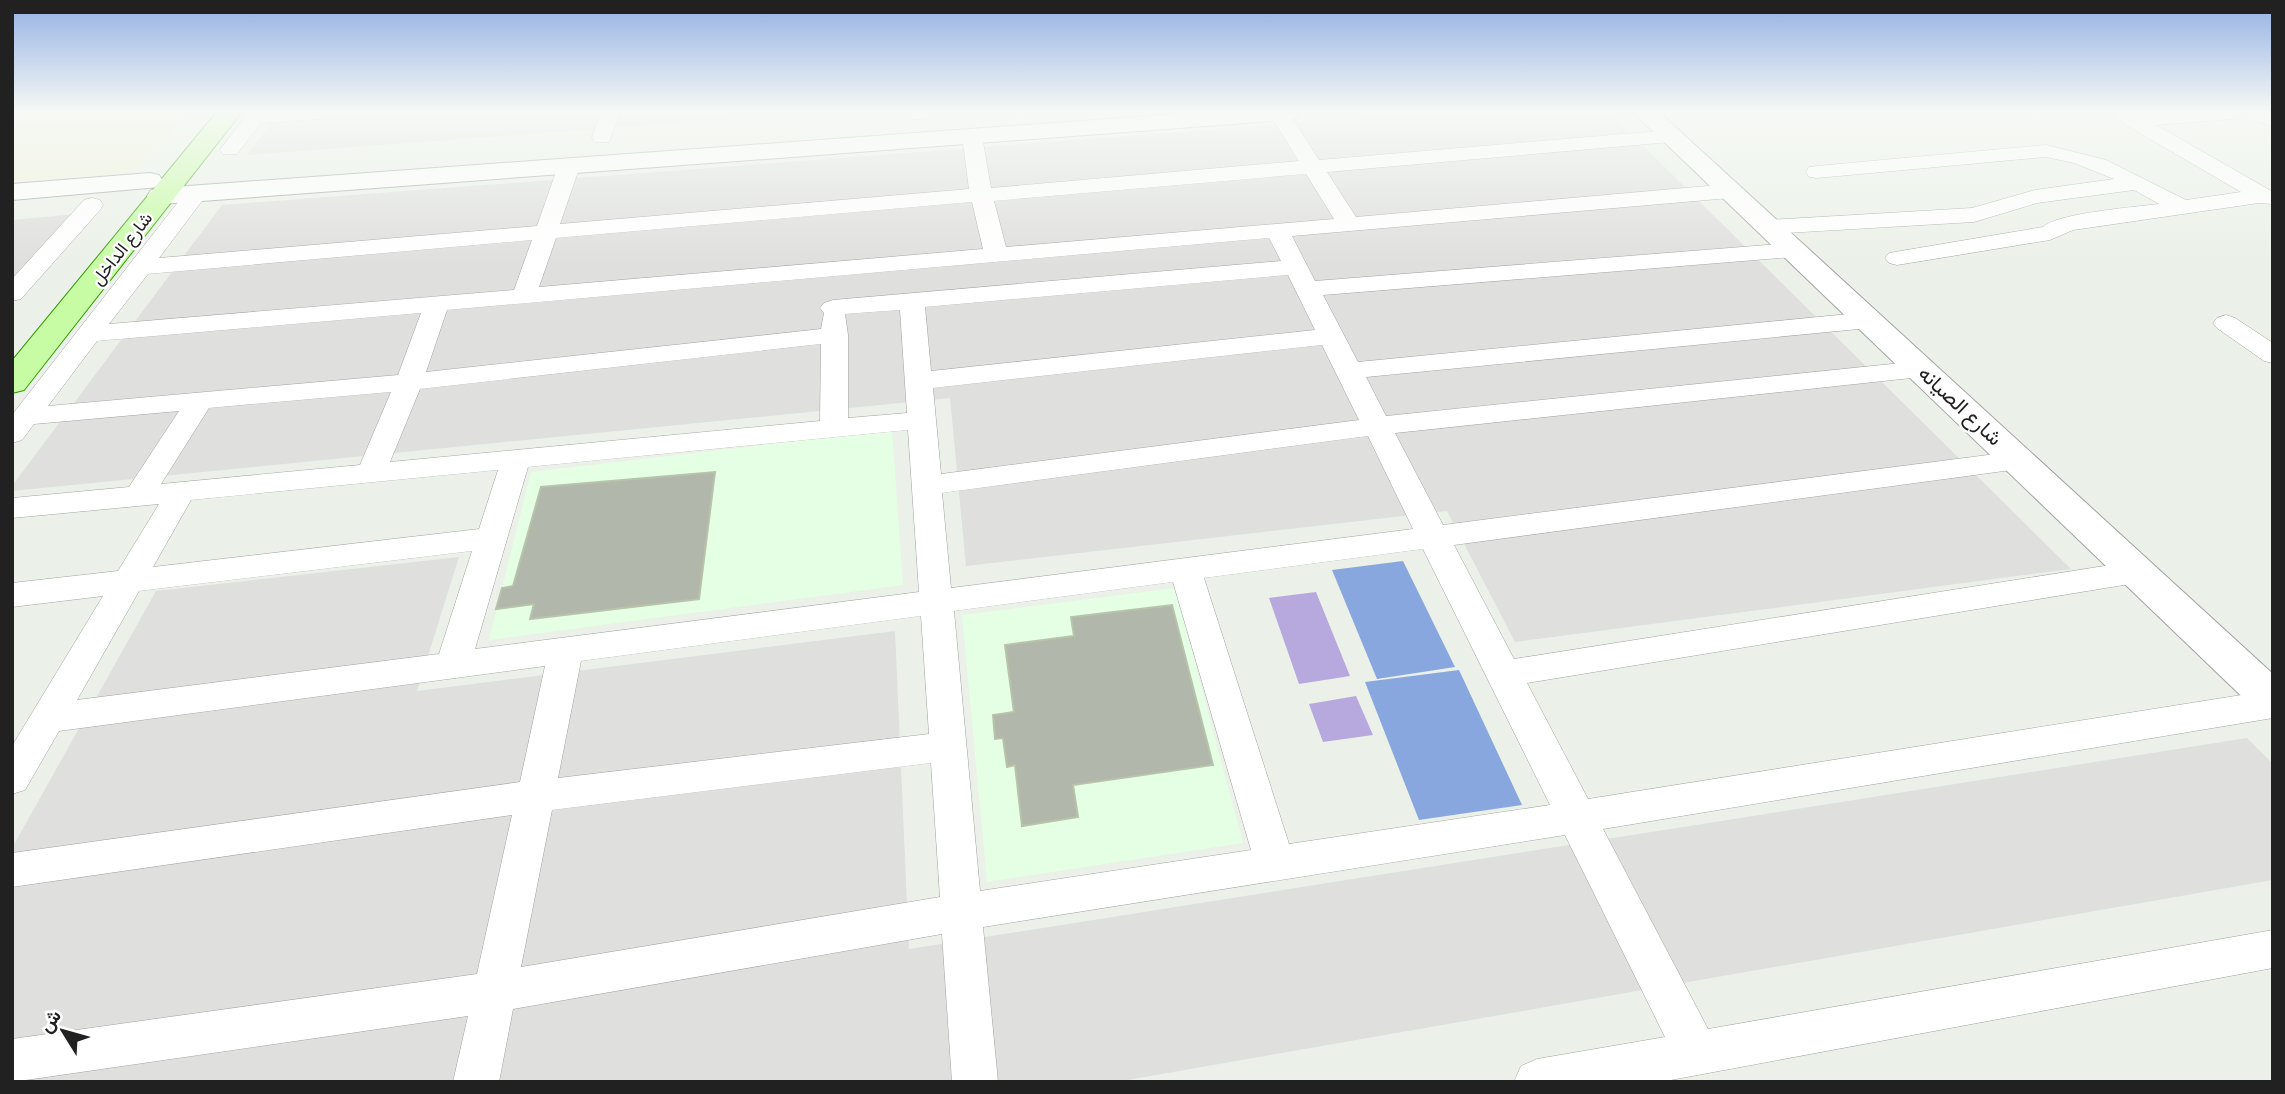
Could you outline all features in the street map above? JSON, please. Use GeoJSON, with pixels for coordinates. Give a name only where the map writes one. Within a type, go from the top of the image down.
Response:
{"type":"FeatureCollection","features":[{"type":"Feature","properties":{"kind":"main road","name":"شارع الداخل"},"geometry":{"type":"LineString","coordinates":[[12,383],[50,335],[169,164]]}},
{"type":"Feature","properties":{"kind":"main road","name":"شارع الداخل"},"geometry":{"type":"LineString","coordinates":[[12,348],[148,193],[190,181],[204,164]]}},
{"type":"Feature","properties":{"kind":"main road"},"geometry":{"type":"LineString","coordinates":[[50,335],[64,366]]}},
{"type":"Feature","properties":{"kind":"street"},"geometry":{"type":"LineString","coordinates":[[19,425],[140,267],[190,181],[225,164]]}},
{"type":"Feature","properties":{"kind":"street"},"geometry":{"type":"LineString","coordinates":[[190,181],[595,164]]}},
{"type":"Feature","properties":{"kind":"street"},"geometry":{"type":"LineString","coordinates":[[976,164],[996,255]]}},
{"type":"Feature","properties":{"kind":"street"},"geometry":{"type":"LineString","coordinates":[[1313,164],[1349,224]]}},
{"type":"Feature","properties":{"kind":"street"},"geometry":{"type":"LineString","coordinates":[[140,267],[1349,164]]}},
{"type":"Feature","properties":{"kind":"street","name":"شارع الصيانه"},"geometry":{"type":"LineString","coordinates":[[1701,164],[2019,460],[2273,702]]}},
{"type":"Feature","properties":{"kind":"street"},"geometry":{"type":"LineString","coordinates":[[1817,172],[1904,164]]}},
{"type":"Feature","properties":{"kind":"street"},"geometry":{"type":"LineString","coordinates":[[2100,164],[2180,206]]}},
{"type":"Feature","properties":{"kind":"street"},"geometry":{"type":"LineString","coordinates":[[2207,164],[2268,198]]}},
{"type":"Feature","properties":{"kind":"street"},"geometry":{"type":"LineString","coordinates":[[524,296],[569,166]]}},
{"type":"Feature","properties":{"kind":"street"},"geometry":{"type":"LineString","coordinates":[[2233,179],[2273,174]]}},
{"type":"Feature","properties":{"kind":"street"},"geometry":{"type":"LineString","coordinates":[[1768,227],[1974,215],[2035,197],[2136,183]]}},
{"type":"Feature","properties":{"kind":"street"},"geometry":{"type":"LineString","coordinates":[[89,334],[1730,191]]}},
{"type":"Feature","properties":{"kind":"street"},"geometry":{"type":"LineString","coordinates":[[12,192],[148,193]]}},
{"type":"Feature","properties":{"kind":"street"},"geometry":{"type":"LineString","coordinates":[[12,211],[92,205],[148,193]]}},
{"type":"Feature","properties":{"kind":"street"},"geometry":{"type":"LineString","coordinates":[[1897,258],[2050,233],[2064,224],[2180,206],[2268,198]]}},
{"type":"Feature","properties":{"kind":"street"},"geometry":{"type":"LineString","coordinates":[[12,294],[92,205]]}},
{"type":"Feature","properties":{"kind":"street"},"geometry":{"type":"LineString","coordinates":[[1277,230],[1697,1053]]}},
{"type":"Feature","properties":{"kind":"street"},"geometry":{"type":"LineString","coordinates":[[833,308],[1792,250]]}},
{"type":"Feature","properties":{"kind":"street"},"geometry":{"type":"LineString","coordinates":[[12,257],[48,254]]}},
{"type":"Feature","properties":{"kind":"street"},"geometry":{"type":"LineString","coordinates":[[831,269],[835,335],[834,427]]}},
{"type":"Feature","properties":{"kind":"street"},"geometry":{"type":"LineString","coordinates":[[912,302],[975,1082]]}},
{"type":"Feature","properties":{"kind":"street"},"geometry":{"type":"LineString","coordinates":[[371,473],[409,382],[436,304]]}},
{"type":"Feature","properties":{"kind":"street"},"geometry":{"type":"LineString","coordinates":[[1349,371],[1869,320]]}},
{"type":"Feature","properties":{"kind":"street"},"geometry":{"type":"LineString","coordinates":[[2226,323],[2273,355]]}},
{"type":"Feature","properties":{"kind":"street"},"geometry":{"type":"LineString","coordinates":[[19,425],[200,400],[409,382],[835,335]]}},
{"type":"Feature","properties":{"kind":"street"},"geometry":{"type":"LineString","coordinates":[[918,381],[1331,337]]}},
{"type":"Feature","properties":{"kind":"street"},"geometry":{"type":"LineString","coordinates":[[927,485],[1377,426],[1921,369]]}},
{"type":"Feature","properties":{"kind":"street"},"geometry":{"type":"LineString","coordinates":[[138,496],[200,400]]}},
{"type":"Feature","properties":{"kind":"street"},"geometry":{"type":"LineString","coordinates":[[12,508],[921,420]]}},
{"type":"Feature","properties":{"kind":"street"},"geometry":{"type":"LineString","coordinates":[[453,664],[516,460]]}},
{"type":"Feature","properties":{"kind":"street"},"geometry":{"type":"LineString","coordinates":[[48,718],[2019,460]]}},
{"type":"Feature","properties":{"kind":"street"},"geometry":{"type":"LineString","coordinates":[[12,779],[181,492]]}},
{"type":"Feature","properties":{"kind":"street"},"geometry":{"type":"LineString","coordinates":[[12,595],[492,538]]}},
{"type":"Feature","properties":{"kind":"street"},"geometry":{"type":"LineString","coordinates":[[1185,569],[1275,864]]}},
{"type":"Feature","properties":{"kind":"street"},"geometry":{"type":"LineString","coordinates":[[1504,674],[2136,572]]}},
{"type":"Feature","properties":{"kind":"street"},"geometry":{"type":"LineString","coordinates":[[476,1082],[566,650]]}},
{"type":"Feature","properties":{"kind":"street"},"geometry":{"type":"LineString","coordinates":[[12,1060],[496,992],[962,912],[1576,817],[2273,702]]}},
{"type":"Feature","properties":{"kind":"street"},"geometry":{"type":"LineString","coordinates":[[12,870],[535,796],[948,746]]}},
{"type":"Feature","properties":{"kind":"street"},"geometry":{"type":"LineString","coordinates":[[1537,1082],[2273,949]]}},
{"type":"Feature","properties":{"kind":"shaded area"},"geometry":{"type":"Polygon","coordinates":[[[12,164],[142,164],[134,173],[12,182],[12,164]]]}},
{"type":"Feature","properties":{"kind":"shaded area"},"geometry":{"type":"Polygon","coordinates":[[[760,164],[1662,164],[2071,569],[1515,642],[1447,511],[966,566],[950,398],[12,491],[12,486],[222,205],[760,164]]]}},
{"type":"Feature","properties":{"kind":"shaded area"},"geometry":{"type":"Polygon","coordinates":[[[77,214],[12,288],[12,220],[77,214]]]}},
{"type":"Feature","properties":{"kind":"shaded area"},"geometry":{"type":"Polygon","coordinates":[[[892,430],[903,585],[489,640],[531,472],[892,430]]]}},
{"type":"Feature","properties":{"kind":"shaded area"},"geometry":{"type":"Polygon","coordinates":[[[459,557],[417,691],[895,631],[909,949],[2247,738],[2273,764],[2273,880],[1116,1082],[12,1082],[12,848],[156,591],[459,557]]]}},
{"type":"Feature","properties":{"kind":"shaded area"},"geometry":{"type":"Polygon","coordinates":[[[1403,561],[1455,667],[1377,679],[1332,570],[1403,561]]]}},
{"type":"Feature","properties":{"kind":"shaded area"},"geometry":{"type":"Polygon","coordinates":[[[1175,588],[1243,843],[987,882],[962,615],[1175,588]]]}},
{"type":"Feature","properties":{"kind":"shaded area"},"geometry":{"type":"Polygon","coordinates":[[[1316,592],[1350,676],[1299,684],[1269,598],[1316,592]]]}},
{"type":"Feature","properties":{"kind":"shaded area"},"geometry":{"type":"Polygon","coordinates":[[[1459,670],[1522,805],[1419,820],[1365,682],[1459,670]]]}},
{"type":"Feature","properties":{"kind":"shaded area"},"geometry":{"type":"Polygon","coordinates":[[[1356,696],[1373,735],[1323,742],[1309,704],[1356,696]]]}},
{"type":"Feature","properties":{"kind":"building"},"geometry":{"type":"Polygon","coordinates":[[[715,472],[699,599],[530,619],[534,604],[496,609],[502,588],[513,586],[541,487],[715,472]]]}},
{"type":"Feature","properties":{"kind":"building"},"geometry":{"type":"Polygon","coordinates":[[[1172,605],[1213,765],[1073,785],[1078,817],[1022,826],[1015,765],[1007,767],[1003,738],[995,739],[993,715],[1014,712],[1005,645],[1074,636],[1071,617],[1172,605]]]}}]}
